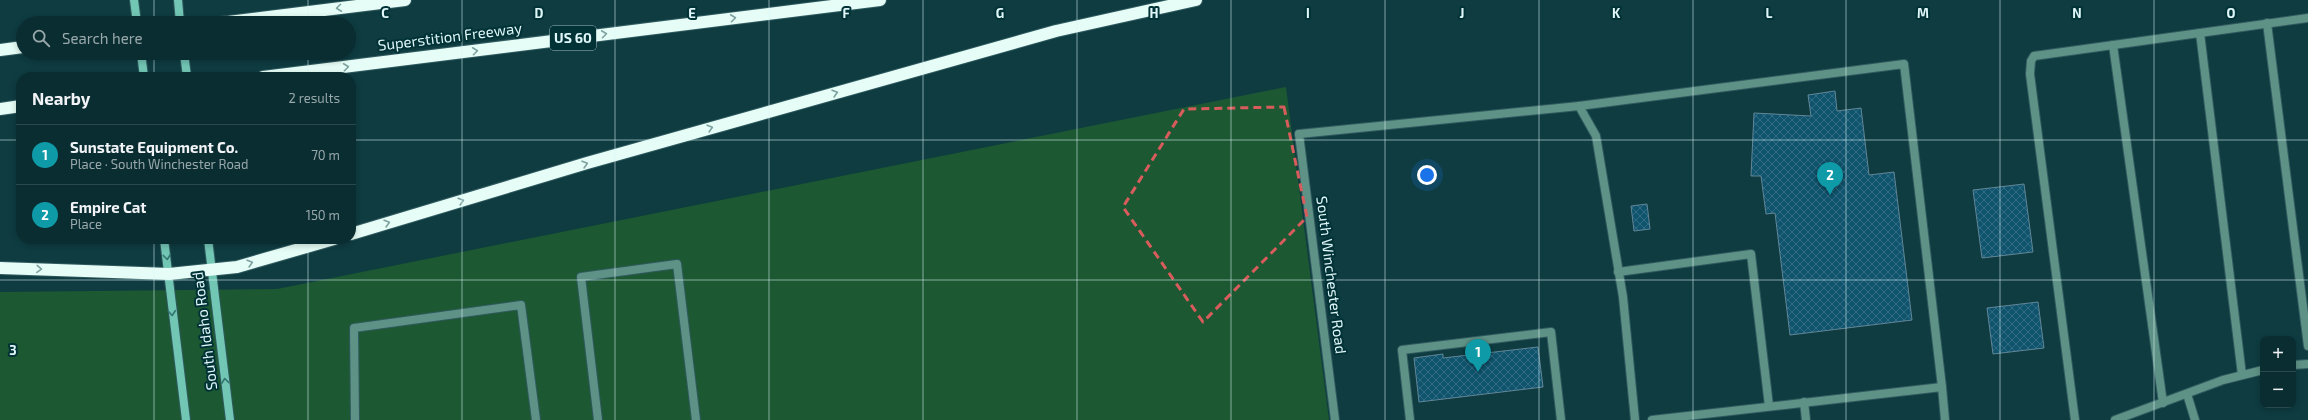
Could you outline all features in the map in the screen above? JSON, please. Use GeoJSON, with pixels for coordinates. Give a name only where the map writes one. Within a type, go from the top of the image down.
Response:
{"type":"FeatureCollection","features":[{"type":"Feature","properties":{"kind":"highway"},"geometry":{"type":"LineString","coordinates":[[279,16],[405,0]]}},
{"type":"Feature","properties":{"kind":"highway","name":"Superstition Freeway"},"geometry":{"type":"LineString","coordinates":[[304,72],[880,0]]}},
{"type":"Feature","properties":{"kind":"highway"},"geometry":{"type":"LineString","coordinates":[[356,232],[587,163],[1048,33],[1196,0]]}},
{"type":"Feature","properties":{"kind":"highway"},"geometry":{"type":"LineString","coordinates":[[0,50],[16,48]]}},
{"type":"Feature","properties":{"kind":"highway"},"geometry":{"type":"LineString","coordinates":[[0,109],[16,107]]}},
{"type":"Feature","properties":{"kind":"highway"},"geometry":{"type":"LineString","coordinates":[[0,268],[169,274],[237,267],[317,244]]}},
{"type":"Feature","properties":{"kind":"main road"},"geometry":{"type":"LineString","coordinates":[[134,0],[136,16]]}},
{"type":"Feature","properties":{"kind":"main road"},"geometry":{"type":"LineString","coordinates":[[178,0],[179,16]]}},
{"type":"Feature","properties":{"kind":"main road"},"geometry":{"type":"LineString","coordinates":[[142,60],[143,72]]}},
{"type":"Feature","properties":{"kind":"main road"},"geometry":{"type":"LineString","coordinates":[[185,60],[186,72]]}},
{"type":"Feature","properties":{"kind":"main road","name":"South Idaho Road"},"geometry":{"type":"LineString","coordinates":[[165,244],[186,420]]}},
{"type":"Feature","properties":{"kind":"main road","name":"South Idaho Road"},"geometry":{"type":"LineString","coordinates":[[209,244],[230,420]]}},
{"type":"Feature","properties":{"kind":"street"},"geometry":{"type":"LineString","coordinates":[[2075,420],[2030,74],[2031,61],[2034,56],[2308,18]]}},
{"type":"Feature","properties":{"kind":"street"},"geometry":{"type":"LineString","coordinates":[[2267,23],[2308,346]]}},
{"type":"Feature","properties":{"kind":"street"},"geometry":{"type":"LineString","coordinates":[[2200,33],[2242,375]]}},
{"type":"Feature","properties":{"kind":"street"},"geometry":{"type":"LineString","coordinates":[[2113,45],[2163,403]]}},
{"type":"Feature","properties":{"kind":"street"},"geometry":{"type":"LineString","coordinates":[[1635,420],[1623,297],[1596,136],[1579,106],[1904,64],[1946,420]]}},
{"type":"Feature","properties":{"kind":"street","name":"South Winchester Road"},"geometry":{"type":"LineString","coordinates":[[1335,420],[1299,134],[1579,106]]}},
{"type":"Feature","properties":{"kind":"street"},"geometry":{"type":"LineString","coordinates":[[1618,272],[1751,254],[1769,406]]}},
{"type":"Feature","properties":{"kind":"street"},"geometry":{"type":"LineString","coordinates":[[598,420],[581,277],[677,264],[696,420]]}},
{"type":"Feature","properties":{"kind":"street"},"geometry":{"type":"LineString","coordinates":[[355,420],[354,328],[521,305],[536,420]]}},
{"type":"Feature","properties":{"kind":"street"},"geometry":{"type":"LineString","coordinates":[[1410,420],[1402,350],[1551,332],[1561,420]]}},
{"type":"Feature","properties":{"kind":"street"},"geometry":{"type":"LineString","coordinates":[[2296,365],[2308,364]]}},
{"type":"Feature","properties":{"kind":"street"},"geometry":{"type":"LineString","coordinates":[[2116,420],[2223,380],[2260,371]]}},
{"type":"Feature","properties":{"kind":"street"},"geometry":{"type":"LineString","coordinates":[[1652,420],[1942,387]]}},
{"type":"Feature","properties":{"kind":"street"},"geometry":{"type":"LineString","coordinates":[[2186,394],[2195,420]]}},
{"type":"Feature","properties":{"kind":"street"},"geometry":{"type":"LineString","coordinates":[[1804,402],[1806,420]]}},
{"type":"Feature","properties":{"kind":"highlighted area"},"geometry":{"type":"Polygon","coordinates":[[[1284,107],[1307,217],[1203,322],[1123,207],[1184,109],[1284,107]]]}},
{"type":"Feature","properties":{"kind":"green space"},"geometry":{"type":"Polygon","coordinates":[[[1286,87],[1329,420],[0,420],[0,292],[277,289],[1286,87]]]}},
{"type":"Feature","properties":{"kind":"building"},"geometry":{"type":"Polygon","coordinates":[[[1835,91],[1837,111],[1861,108],[1869,175],[1894,172],[1912,320],[1790,335],[1775,213],[1766,214],[1761,176],[1751,176],[1754,113],[1811,116],[1808,95],[1835,91]]]}},
{"type":"Feature","properties":{"kind":"building"},"geometry":{"type":"Polygon","coordinates":[[[2024,184],[2033,252],[1982,258],[1973,190],[2024,184]]]}},
{"type":"Feature","properties":{"kind":"building"},"geometry":{"type":"Polygon","coordinates":[[[1647,204],[1650,229],[1634,231],[1631,206],[1647,204]]]}},
{"type":"Feature","properties":{"kind":"building"},"geometry":{"type":"Polygon","coordinates":[[[2038,302],[2044,348],[1993,354],[1987,308],[2038,302]]]}},
{"type":"Feature","properties":{"kind":"building"},"geometry":{"type":"Polygon","coordinates":[[[1538,347],[1543,387],[1419,402],[1414,358],[1443,354],[1443,358],[1538,347]]]}},
{"type":"Feature","properties":{"kind":"place","name":"Empire Cat"},"geometry":{"type":"Point","coordinates":[1830,195]}},
{"type":"Feature","properties":{"kind":"place","name":"Sunstate Equipment Co."},"geometry":{"type":"Point","coordinates":[1478,372]}}]}
